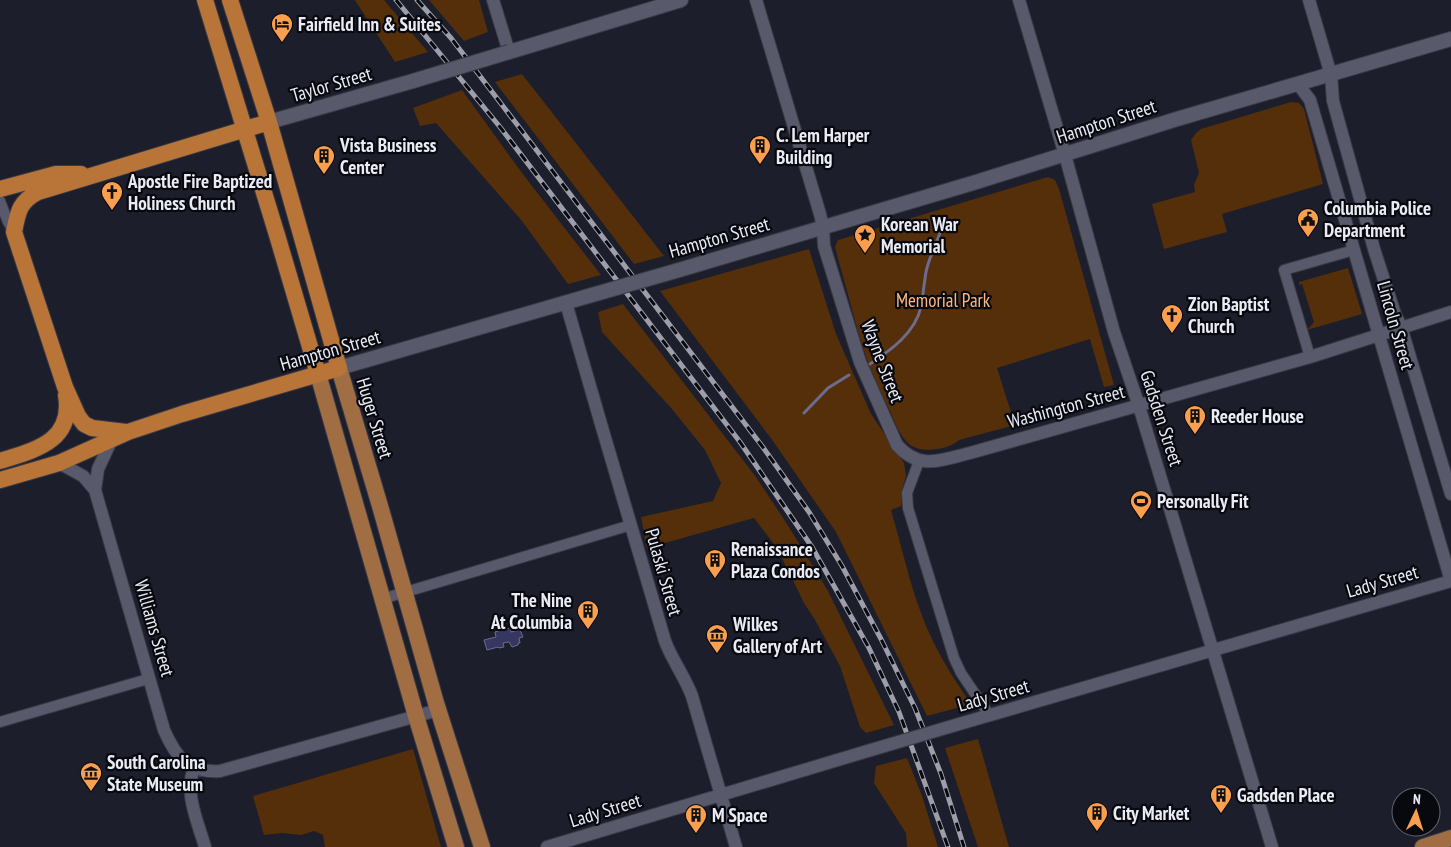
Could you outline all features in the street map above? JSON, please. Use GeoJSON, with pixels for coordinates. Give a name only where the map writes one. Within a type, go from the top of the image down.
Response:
{"type":"FeatureCollection","features":[{"type":"Feature","properties":{"kind":"highway"},"geometry":{"type":"LineString","coordinates":[[205,0],[318,374]]}},
{"type":"Feature","properties":{"kind":"highway","name":"Huger Street"},"geometry":{"type":"LineString","coordinates":[[230,0],[269,122],[339,368]]}},
{"type":"Feature","properties":{"kind":"highway","name":"Taylor Street"},"geometry":{"type":"LineString","coordinates":[[14,232],[22,204],[38,192],[269,122]]}},
{"type":"Feature","properties":{"kind":"highway"},"geometry":{"type":"LineString","coordinates":[[0,189],[56,174],[96,175]]}},
{"type":"Feature","properties":{"kind":"highway"},"geometry":{"type":"LineString","coordinates":[[14,232],[65,386],[78,416],[84,424],[98,429],[128,432]]}},
{"type":"Feature","properties":{"kind":"highway","name":"Hampton Street"},"geometry":{"type":"LineString","coordinates":[[0,480],[59,463],[128,432],[182,414],[339,368]]}},
{"type":"Feature","properties":{"kind":"highway"},"geometry":{"type":"LineString","coordinates":[[0,461],[38,448],[55,436],[64,422],[67,412],[65,386]]}},
{"type":"Feature","properties":{"kind":"main road","name":"Taylor Street"},"geometry":{"type":"LineString","coordinates":[[269,122],[413,81],[681,0]]}},
{"type":"Feature","properties":{"kind":"main road","name":"Hampton Street"},"geometry":{"type":"LineString","coordinates":[[339,368],[823,228],[1177,119],[1451,39]]}},
{"type":"Feature","properties":{"kind":"main road","name":"Huger Street"},"geometry":{"type":"LineString","coordinates":[[339,368],[438,710],[482,847]]}},
{"type":"Feature","properties":{"kind":"main road"},"geometry":{"type":"LineString","coordinates":[[318,374],[416,716],[456,847]]}},
{"type":"Feature","properties":{"kind":"main road"},"geometry":{"type":"LineString","coordinates":[[1422,847],[1451,838]]}},
{"type":"Feature","properties":{"kind":"street"},"geometry":{"type":"LineString","coordinates":[[493,0],[509,52]]}},
{"type":"Feature","properties":{"kind":"street","name":"Wayne Street"},"geometry":{"type":"LineString","coordinates":[[756,0],[823,228],[824,246],[860,362],[897,445],[904,452],[919,461]]}},
{"type":"Feature","properties":{"kind":"street","name":"Gadsden Street"},"geometry":{"type":"LineString","coordinates":[[1019,0],[1065,155],[1109,317],[1139,406],[1272,847]]}},
{"type":"Feature","properties":{"kind":"street","name":"Lincoln Street"},"geometry":{"type":"LineString","coordinates":[[1309,0],[1331,74],[1332,101],[1374,249],[1401,328],[1451,494]]}},
{"type":"Feature","properties":{"kind":"street","name":"Lincoln Street"},"geometry":{"type":"LineString","coordinates":[[1298,84],[1310,100],[1451,581]]}},
{"type":"Feature","properties":{"kind":"street"},"geometry":{"type":"LineString","coordinates":[[0,201],[14,232]]}},
{"type":"Feature","properties":{"kind":"street"},"geometry":{"type":"LineString","coordinates":[[1310,357],[1284,270],[1354,250]]}},
{"type":"Feature","properties":{"kind":"street","name":"Pulaski Street"},"geometry":{"type":"LineString","coordinates":[[566,303],[665,641],[692,696],[736,847]]}},
{"type":"Feature","properties":{"kind":"street","name":"Washington Street"},"geometry":{"type":"LineString","coordinates":[[919,461],[933,462],[1139,406],[1310,357],[1451,312]]}},
{"type":"Feature","properties":{"kind":"street","name":"Williams Street"},"geometry":{"type":"LineString","coordinates":[[112,439],[98,469],[95,490],[164,730],[172,747],[182,760],[194,768]]}},
{"type":"Feature","properties":{"kind":"street"},"geometry":{"type":"LineString","coordinates":[[919,461],[907,494],[908,508],[954,658],[961,673],[990,716]]}},
{"type":"Feature","properties":{"kind":"street"},"geometry":{"type":"LineString","coordinates":[[59,463],[83,476],[95,490]]}},
{"type":"Feature","properties":{"kind":"street"},"geometry":{"type":"LineString","coordinates":[[382,599],[631,525]]}},
{"type":"Feature","properties":{"kind":"street","name":"Lady Street"},"geometry":{"type":"LineString","coordinates":[[547,847],[966,722],[1451,581]]}},
{"type":"Feature","properties":{"kind":"street"},"geometry":{"type":"LineString","coordinates":[[0,722],[148,679]]}},
{"type":"Feature","properties":{"kind":"street"},"geometry":{"type":"LineString","coordinates":[[205,847],[190,795],[190,782],[194,768],[208,772],[220,771],[438,710]]}},
{"type":"Feature","properties":{"kind":"green space"},"geometry":{"type":"Polygon","coordinates":[[[355,0],[384,0],[428,52],[395,62],[355,0]]]}},
{"type":"Feature","properties":{"kind":"green space"},"geometry":{"type":"Polygon","coordinates":[[[429,0],[479,0],[488,32],[464,41],[429,0]]]}},
{"type":"Feature","properties":{"kind":"green space"},"geometry":{"type":"Polygon","coordinates":[[[522,74],[664,256],[634,264],[495,82],[522,74]]]}},
{"type":"Feature","properties":{"kind":"green space"},"geometry":{"type":"Polygon","coordinates":[[[462,90],[522,173],[601,275],[568,284],[522,221],[436,123],[420,126],[413,108],[462,90]]]}},
{"type":"Feature","properties":{"kind":"green space"},"geometry":{"type":"Polygon","coordinates":[[[1291,102],[1299,103],[1304,109],[1323,184],[1222,214],[1227,232],[1164,249],[1152,204],[1195,192],[1194,185],[1199,173],[1191,140],[1196,133],[1201,129],[1291,102]]]}},
{"type":"Feature","properties":{"kind":"green space","name":"Memorial Park"},"geometry":{"type":"Polygon","coordinates":[[[1048,177],[1055,180],[1059,189],[1114,385],[1104,387],[1090,339],[997,368],[1015,425],[959,440],[942,448],[927,450],[914,447],[900,433],[869,364],[835,247],[838,240],[1048,177]]]}},
{"type":"Feature","properties":{"kind":"green space"},"geometry":{"type":"Polygon","coordinates":[[[809,249],[836,334],[871,414],[904,463],[906,476],[902,489],[901,506],[891,510],[909,575],[931,637],[971,704],[927,716],[836,532],[773,441],[660,291],[809,249]]]}},
{"type":"Feature","properties":{"kind":"green space"},"geometry":{"type":"Polygon","coordinates":[[[1348,268],[1362,314],[1307,330],[1314,322],[1302,284],[1299,285],[1299,282],[1348,268]]]}},
{"type":"Feature","properties":{"kind":"green space"},"geometry":{"type":"Polygon","coordinates":[[[623,304],[756,477],[787,524],[828,591],[894,725],[866,733],[860,727],[840,666],[804,603],[777,548],[754,518],[647,548],[641,517],[713,501],[721,483],[705,450],[672,409],[602,332],[598,312],[623,304]]]}},
{"type":"Feature","properties":{"kind":"green space"},"geometry":{"type":"Polygon","coordinates":[[[978,739],[1009,847],[978,847],[945,748],[978,739]]]}},
{"type":"Feature","properties":{"kind":"green space"},"geometry":{"type":"Polygon","coordinates":[[[413,749],[441,847],[325,847],[323,835],[314,831],[301,835],[282,833],[264,835],[253,796],[413,749]]]}},
{"type":"Feature","properties":{"kind":"green space"},"geometry":{"type":"Polygon","coordinates":[[[907,758],[922,796],[938,847],[907,847],[906,833],[874,783],[876,766],[907,758]]]}},
{"type":"Feature","properties":{"kind":"shaded area"},"geometry":{"type":"Polygon","coordinates":[[[510,628],[511,632],[520,630],[523,637],[519,638],[520,643],[518,645],[512,647],[509,642],[503,643],[504,647],[487,650],[484,640],[496,637],[495,632],[510,628]]]}},
{"type":"Feature","properties":{"kind":"waterway"},"geometry":{"type":"LineString","coordinates":[[870,364],[894,347],[908,333],[918,316],[927,266],[943,225]]}},
{"type":"Feature","properties":{"kind":"waterway"},"geometry":{"type":"LineString","coordinates":[[804,413],[828,388],[849,375]]}},
{"type":"Feature","properties":{"kind":"railway"},"geometry":{"type":"LineString","coordinates":[[396,0],[500,127],[740,442],[812,547],[869,648],[899,712],[948,847]]}},
{"type":"Feature","properties":{"kind":"railway"},"geometry":{"type":"LineString","coordinates":[[417,0],[451,38],[762,446],[809,512],[842,566],[915,708],[941,774],[964,847]]}},
{"type":"Feature","properties":{"kind":"place","name":"Fairfield Inn & Suites"},"geometry":{"type":"Point","coordinates":[282,43]}},
{"type":"Feature","properties":{"kind":"place","name":"C. Lem Harper Building"},"geometry":{"type":"Point","coordinates":[760,165]}},
{"type":"Feature","properties":{"kind":"place","name":"Vista Business Center"},"geometry":{"type":"Point","coordinates":[324,175]}},
{"type":"Feature","properties":{"kind":"place","name":"Apostle Fire Baptized Holiness Church"},"geometry":{"type":"Point","coordinates":[112,211]}},
{"type":"Feature","properties":{"kind":"place","name":"Columbia Police Department"},"geometry":{"type":"Point","coordinates":[1308,238]}},
{"type":"Feature","properties":{"kind":"place","name":"Korean War Memorial"},"geometry":{"type":"Point","coordinates":[865,254]}},
{"type":"Feature","properties":{"kind":"place","name":"Zion Baptist Church"},"geometry":{"type":"Point","coordinates":[1172,334]}},
{"type":"Feature","properties":{"kind":"place","name":"Reeder House"},"geometry":{"type":"Point","coordinates":[1195,435]}},
{"type":"Feature","properties":{"kind":"place","name":"Personally Fit"},"geometry":{"type":"Point","coordinates":[1141,520]}},
{"type":"Feature","properties":{"kind":"place","name":"Renaissance Plaza Condos"},"geometry":{"type":"Point","coordinates":[715,579]}},
{"type":"Feature","properties":{"kind":"place","name":"The Nine At Columbia"},"geometry":{"type":"Point","coordinates":[588,630]}},
{"type":"Feature","properties":{"kind":"place","name":"Wilkes Gallery of Art"},"geometry":{"type":"Point","coordinates":[717,654]}},
{"type":"Feature","properties":{"kind":"place","name":"South Carolina State Museum"},"geometry":{"type":"Point","coordinates":[91,792]}},
{"type":"Feature","properties":{"kind":"place","name":"Gadsden Place"},"geometry":{"type":"Point","coordinates":[1221,814]}},
{"type":"Feature","properties":{"kind":"place","name":"City Market"},"geometry":{"type":"Point","coordinates":[1097,832]}},
{"type":"Feature","properties":{"kind":"place","name":"M Space"},"geometry":{"type":"Point","coordinates":[696,834]}}]}
